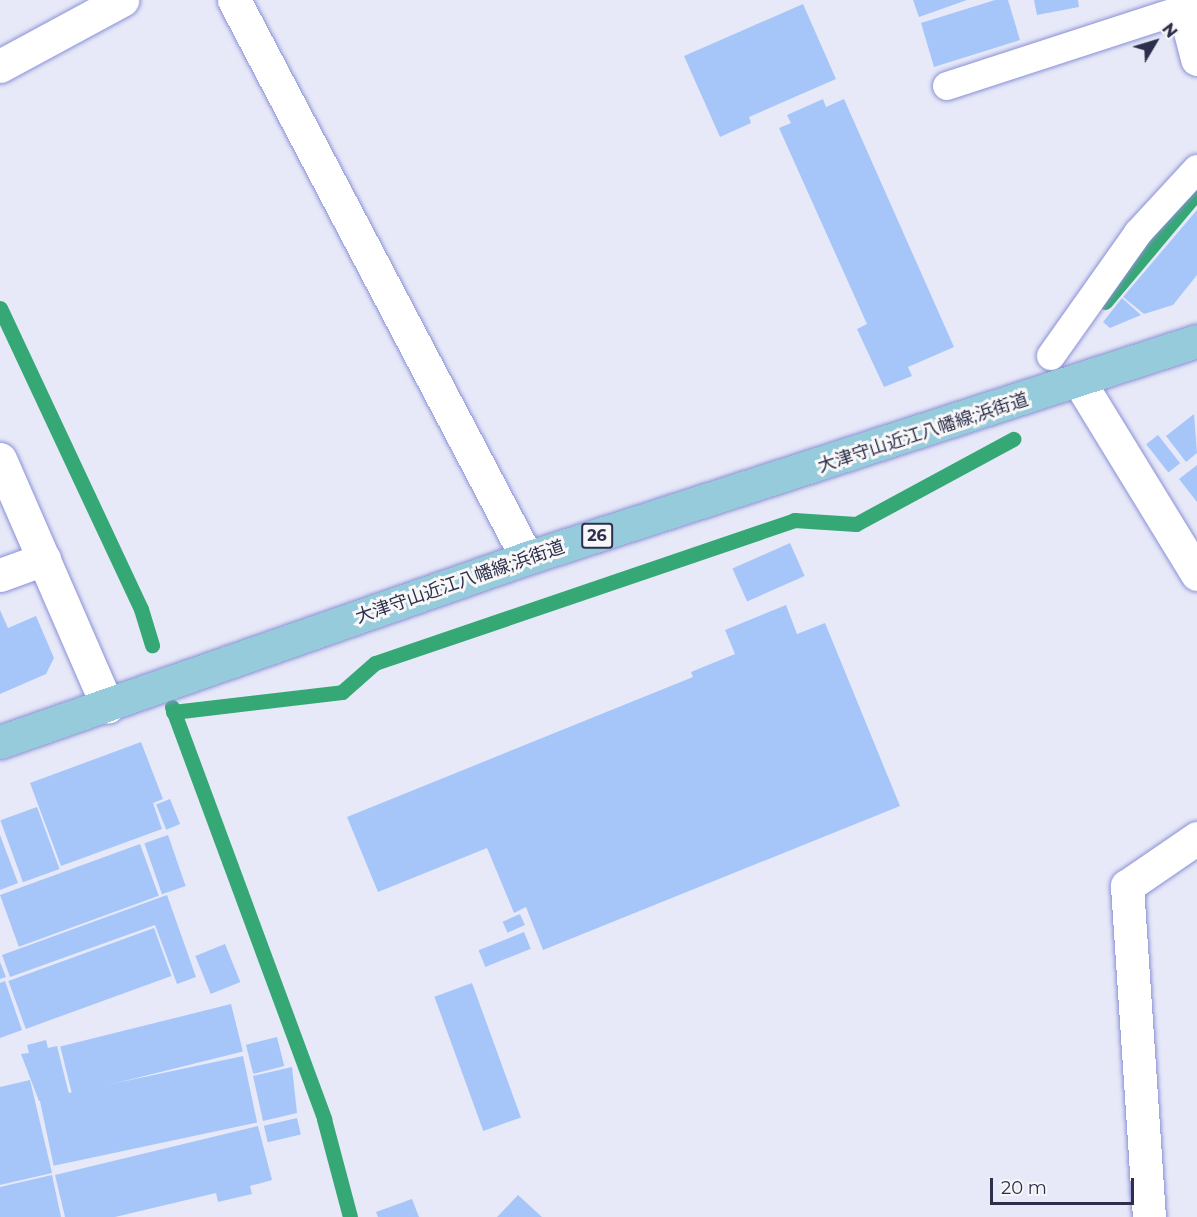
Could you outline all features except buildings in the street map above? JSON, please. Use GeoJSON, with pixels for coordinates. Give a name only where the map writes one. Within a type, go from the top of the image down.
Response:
{"type":"FeatureCollection","features":[{"type":"Feature","properties":{"kind":"main road","name":"大津守山近江八幡線;浜街道"},"geometry":{"type":"LineString","coordinates":[[0,742],[108,707],[527,558],[1080,383],[1197,341]]}},
{"type":"Feature","properties":{"kind":"street"},"geometry":{"type":"LineString","coordinates":[[0,66],[122,0]]}},
{"type":"Feature","properties":{"kind":"street"},"geometry":{"type":"LineString","coordinates":[[234,0],[527,558]]}},
{"type":"Feature","properties":{"kind":"street"},"geometry":{"type":"LineString","coordinates":[[1183,5],[1197,59]]}},
{"type":"Feature","properties":{"kind":"street"},"geometry":{"type":"LineString","coordinates":[[1080,383],[1197,574]]}},
{"type":"Feature","properties":{"kind":"street"},"geometry":{"type":"LineString","coordinates":[[0,459],[108,707]]}},
{"type":"Feature","properties":{"kind":"street"},"geometry":{"type":"LineString","coordinates":[[0,574],[44,559]]}},
{"type":"Feature","properties":{"kind":"street"},"geometry":{"type":"LineString","coordinates":[[1149,1217],[1127,886],[1197,838]]}},
{"type":"Feature","properties":{"kind":"lane"},"geometry":{"type":"LineString","coordinates":[[946,86],[1183,5]]}},
{"type":"Feature","properties":{"kind":"lane"},"geometry":{"type":"LineString","coordinates":[[1051,356],[1138,233],[1197,169]]}},
{"type":"Feature","properties":{"kind":"waterway"},"geometry":{"type":"LineString","coordinates":[[1105,302],[1193,197]]}},
{"type":"Feature","properties":{"kind":"waterway"},"geometry":{"type":"LineString","coordinates":[[0,308],[141,609],[152,645]]}},
{"type":"Feature","properties":{"kind":"waterway"},"geometry":{"type":"LineString","coordinates":[[173,712],[342,692],[375,663],[794,520],[856,524],[1013,439]]}},
{"type":"Feature","properties":{"kind":"waterway"},"geometry":{"type":"LineString","coordinates":[[172,707],[324,1119],[350,1217]]}}]}
